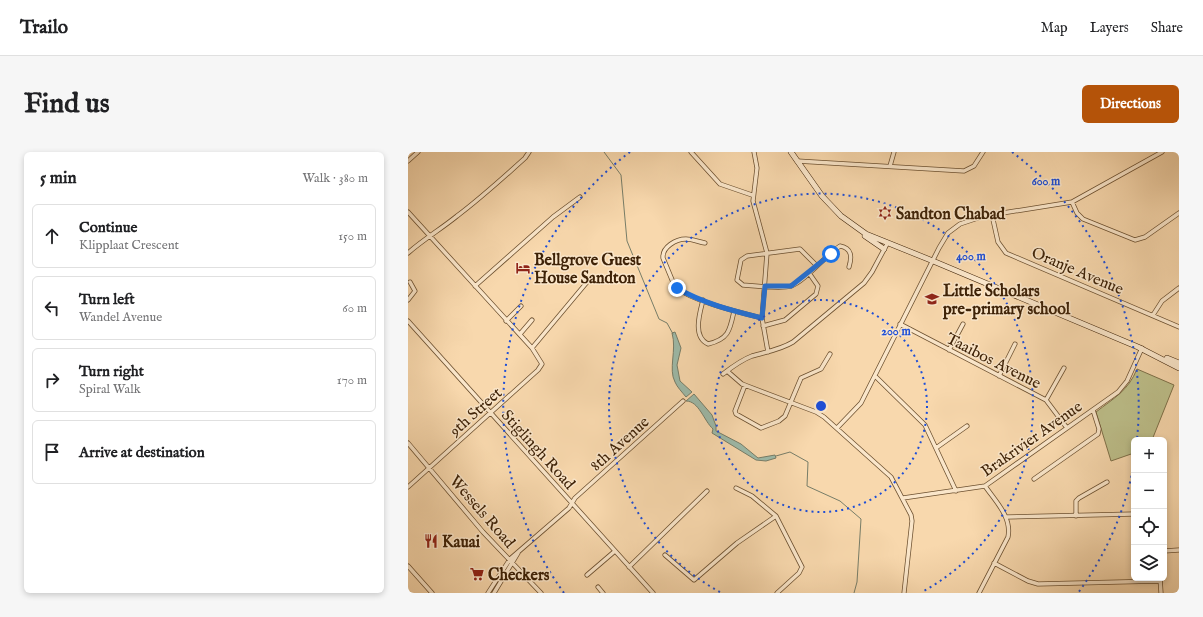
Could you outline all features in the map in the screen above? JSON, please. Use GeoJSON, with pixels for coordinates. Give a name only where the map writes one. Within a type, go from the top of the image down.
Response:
{"type":"FeatureCollection","features":[{"type":"Feature","properties":{"kind":"main road"},"geometry":{"type":"LineString","coordinates":[[791,152],[811,183],[830,205],[869,240],[884,249]]}},
{"type":"Feature","properties":{"kind":"main road"},"geometry":{"type":"LineString","coordinates":[[861,232],[1179,363]]}},
{"type":"Feature","properties":{"kind":"main road"},"geometry":{"type":"LineString","coordinates":[[1140,348],[1179,368]]}},
{"type":"Feature","properties":{"kind":"street"},"geometry":{"type":"LineString","coordinates":[[408,161],[418,152]]}},
{"type":"Feature","properties":{"kind":"street"},"geometry":{"type":"LineString","coordinates":[[408,253],[429,235],[441,228],[474,202],[525,158],[529,152]]}},
{"type":"Feature","properties":{"kind":"street"},"geometry":{"type":"LineString","coordinates":[[691,152],[720,184],[752,195]]}},
{"type":"Feature","properties":{"kind":"street"},"geometry":{"type":"LineString","coordinates":[[754,152],[757,168],[752,195],[767,253],[762,318],[768,352]]}},
{"type":"Feature","properties":{"kind":"street"},"geometry":{"type":"LineString","coordinates":[[890,166],[894,152]]}},
{"type":"Feature","properties":{"kind":"street"},"geometry":{"type":"LineString","coordinates":[[796,161],[964,171],[974,166],[983,152]]}},
{"type":"Feature","properties":{"kind":"street"},"geometry":{"type":"LineString","coordinates":[[837,428],[861,403],[900,324],[950,230],[976,218],[1072,202],[1162,152]]}},
{"type":"Feature","properties":{"kind":"street"},"geometry":{"type":"LineString","coordinates":[[475,286],[553,217],[580,197]]}},
{"type":"Feature","properties":{"kind":"street"},"geometry":{"type":"LineString","coordinates":[[1072,202],[1083,219],[1132,240],[1138,240],[1145,237],[1179,213]]}},
{"type":"Feature","properties":{"kind":"street"},"geometry":{"type":"LineString","coordinates":[[408,212],[532,348],[588,282]]}},
{"type":"Feature","properties":{"kind":"street","name":"Oranje Avenue"},"geometry":{"type":"LineString","coordinates":[[992,215],[998,242],[1006,253],[1179,327]]}},
{"type":"Feature","properties":{"kind":"street"},"geometry":{"type":"LineString","coordinates":[[705,243],[687,239],[677,241],[669,246],[662,256],[675,287],[703,300],[734,311],[762,318]]}},
{"type":"Feature","properties":{"kind":"street"},"geometry":{"type":"LineString","coordinates":[[723,374],[739,362],[793,342],[858,288],[872,272],[887,244]]}},
{"type":"Feature","properties":{"kind":"street"},"geometry":{"type":"LineString","coordinates":[[817,266],[800,249],[747,256],[742,259],[737,280],[743,285],[791,286],[809,273],[840,246],[844,247],[850,252],[852,259],[849,267]]}},
{"type":"Feature","properties":{"kind":"street"},"geometry":{"type":"LineString","coordinates":[[763,326],[782,322],[816,294],[818,286],[809,273]]}},
{"type":"Feature","properties":{"kind":"street"},"geometry":{"type":"LineString","coordinates":[[408,300],[415,290],[410,282]]}},
{"type":"Feature","properties":{"kind":"street"},"geometry":{"type":"LineString","coordinates":[[1153,315],[1162,301],[1179,288]]}},
{"type":"Feature","properties":{"kind":"street"},"geometry":{"type":"LineString","coordinates":[[703,300],[699,316],[699,331],[704,342],[708,344],[723,338],[728,333],[734,311]]}},
{"type":"Feature","properties":{"kind":"street"},"geometry":{"type":"LineString","coordinates":[[506,321],[521,306]]}},
{"type":"Feature","properties":{"kind":"street"},"geometry":{"type":"LineString","coordinates":[[520,334],[532,320]]}},
{"type":"Feature","properties":{"kind":"street","name":"Stiglingh Road"},"geometry":{"type":"LineString","coordinates":[[408,321],[652,593]]}},
{"type":"Feature","properties":{"kind":"street","name":"Taaibos Avenue"},"geometry":{"type":"LineString","coordinates":[[900,324],[1046,400],[1067,428]]}},
{"type":"Feature","properties":{"kind":"street"},"geometry":{"type":"LineString","coordinates":[[949,350],[963,324]]}},
{"type":"Feature","properties":{"kind":"street"},"geometry":{"type":"LineString","coordinates":[[999,376],[1015,344]]}},
{"type":"Feature","properties":{"kind":"street","name":"9th Street"},"geometry":{"type":"LineString","coordinates":[[408,487],[491,414],[541,367],[541,360],[532,348]]}},
{"type":"Feature","properties":{"kind":"street","name":"Brakrivier Avenue"},"geometry":{"type":"LineString","coordinates":[[903,498],[985,486],[1093,410],[1125,385],[1140,348]]}},
{"type":"Feature","properties":{"kind":"street"},"geometry":{"type":"LineString","coordinates":[[745,385],[735,413],[759,427],[766,427],[782,420],[801,378],[821,370],[830,354]]}},
{"type":"Feature","properties":{"kind":"street"},"geometry":{"type":"LineString","coordinates":[[1046,400],[1064,368]]}},
{"type":"Feature","properties":{"kind":"street"},"geometry":{"type":"LineString","coordinates":[[727,371],[745,385],[816,412],[837,428],[891,477],[903,498],[912,519],[904,593]]}},
{"type":"Feature","properties":{"kind":"street"},"geometry":{"type":"LineString","coordinates":[[875,376],[921,419],[928,430],[956,491]]}},
{"type":"Feature","properties":{"kind":"street","name":"8th Avenue"},"geometry":{"type":"LineString","coordinates":[[511,561],[518,552],[572,503],[590,484],[683,401]]}},
{"type":"Feature","properties":{"kind":"street"},"geometry":{"type":"LineString","coordinates":[[1034,479],[1098,434],[1099,429],[1093,410]]}},
{"type":"Feature","properties":{"kind":"street"},"geometry":{"type":"LineString","coordinates":[[936,448],[967,426]]}},
{"type":"Feature","properties":{"kind":"street","name":"Wessels Road"},"geometry":{"type":"LineString","coordinates":[[408,443],[483,532],[540,593]]}},
{"type":"Feature","properties":{"kind":"street"},"geometry":{"type":"LineString","coordinates":[[1076,516],[1076,503],[1079,498],[1107,482]]}},
{"type":"Feature","properties":{"kind":"street"},"geometry":{"type":"LineString","coordinates":[[979,593],[1008,537],[1007,517],[985,486]]}},
{"type":"Feature","properties":{"kind":"street"},"geometry":{"type":"LineString","coordinates":[[736,488],[752,496],[776,516],[802,564],[802,569],[777,593]]}},
{"type":"Feature","properties":{"kind":"street"},"geometry":{"type":"LineString","coordinates":[[629,567],[707,491]]}},
{"type":"Feature","properties":{"kind":"street"},"geometry":{"type":"LineString","coordinates":[[1007,517],[1131,514]]}},
{"type":"Feature","properties":{"kind":"street"},"geometry":{"type":"LineString","coordinates":[[665,555],[694,580],[737,543],[776,516]]}},
{"type":"Feature","properties":{"kind":"street"},"geometry":{"type":"LineString","coordinates":[[1167,551],[1179,550]]}},
{"type":"Feature","properties":{"kind":"street"},"geometry":{"type":"LineString","coordinates":[[587,575],[615,551]]}},
{"type":"Feature","properties":{"kind":"street"},"geometry":{"type":"LineString","coordinates":[[488,593],[511,561]]}},
{"type":"Feature","properties":{"kind":"street"},"geometry":{"type":"LineString","coordinates":[[494,593],[511,561]]}},
{"type":"Feature","properties":{"kind":"street"},"geometry":{"type":"LineString","coordinates":[[994,563],[1028,581],[1038,584],[1131,581]]}},
{"type":"Feature","properties":{"kind":"street"},"geometry":{"type":"LineString","coordinates":[[408,566],[432,593]]}},
{"type":"Feature","properties":{"kind":"street"},"geometry":{"type":"LineString","coordinates":[[1160,581],[1161,593]]}},
{"type":"Feature","properties":{"kind":"street"},"geometry":{"type":"LineString","coordinates":[[598,587],[603,593]]}},
{"type":"Feature","properties":{"kind":"green space"},"geometry":{"type":"Polygon","coordinates":[[[1137,369],[1174,385],[1153,437],[1131,437],[1131,454],[1111,461],[1096,412],[1125,389],[1137,369]]]}},
{"type":"Feature","properties":{"kind":"shaded area"},"geometry":{"type":"Polygon","coordinates":[[[675,332],[681,348],[677,365],[680,381],[692,392],[686,397],[677,386],[673,377],[672,365],[674,346],[672,333],[675,332]]]}},
{"type":"Feature","properties":{"kind":"shaded area"},"geometry":{"type":"Polygon","coordinates":[[[694,394],[712,415],[716,426],[716,431],[741,444],[758,458],[775,455],[776,458],[766,461],[756,460],[712,433],[713,429],[698,408],[691,402],[686,401],[694,394]]]}},
{"type":"Feature","properties":{"kind":"waterway"},"geometry":{"type":"LineString","coordinates":[[604,152],[621,175],[627,241],[659,319],[667,323],[673,334]]}},
{"type":"Feature","properties":{"kind":"waterway"},"geometry":{"type":"LineString","coordinates":[[776,456],[790,452],[808,462],[807,486],[840,501],[861,519],[857,582],[854,593]]}},
{"type":"Feature","properties":{"kind":"place","name":"Sandton Chabad"},"geometry":{"type":"Point","coordinates":[885,213]}},
{"type":"Feature","properties":{"kind":"place","name":"Bellgrove Guest House Sandton"},"geometry":{"type":"Point","coordinates":[523,268]}},
{"type":"Feature","properties":{"kind":"place","name":"Little Scholars pre-primary school"},"geometry":{"type":"Point","coordinates":[932,299]}},
{"type":"Feature","properties":{"kind":"place","name":"Kauai"},"geometry":{"type":"Point","coordinates":[431,541]}},
{"type":"Feature","properties":{"kind":"place","name":"Checkers"},"geometry":{"type":"Point","coordinates":[477,574]}},
{"type":"Feature","properties":{"kind":"route"},"geometry":{"type":"LineString","coordinates":[[677,288],[703,300],[734,311],[762,318],[765,286],[791,286],[831,254]]}}]}
